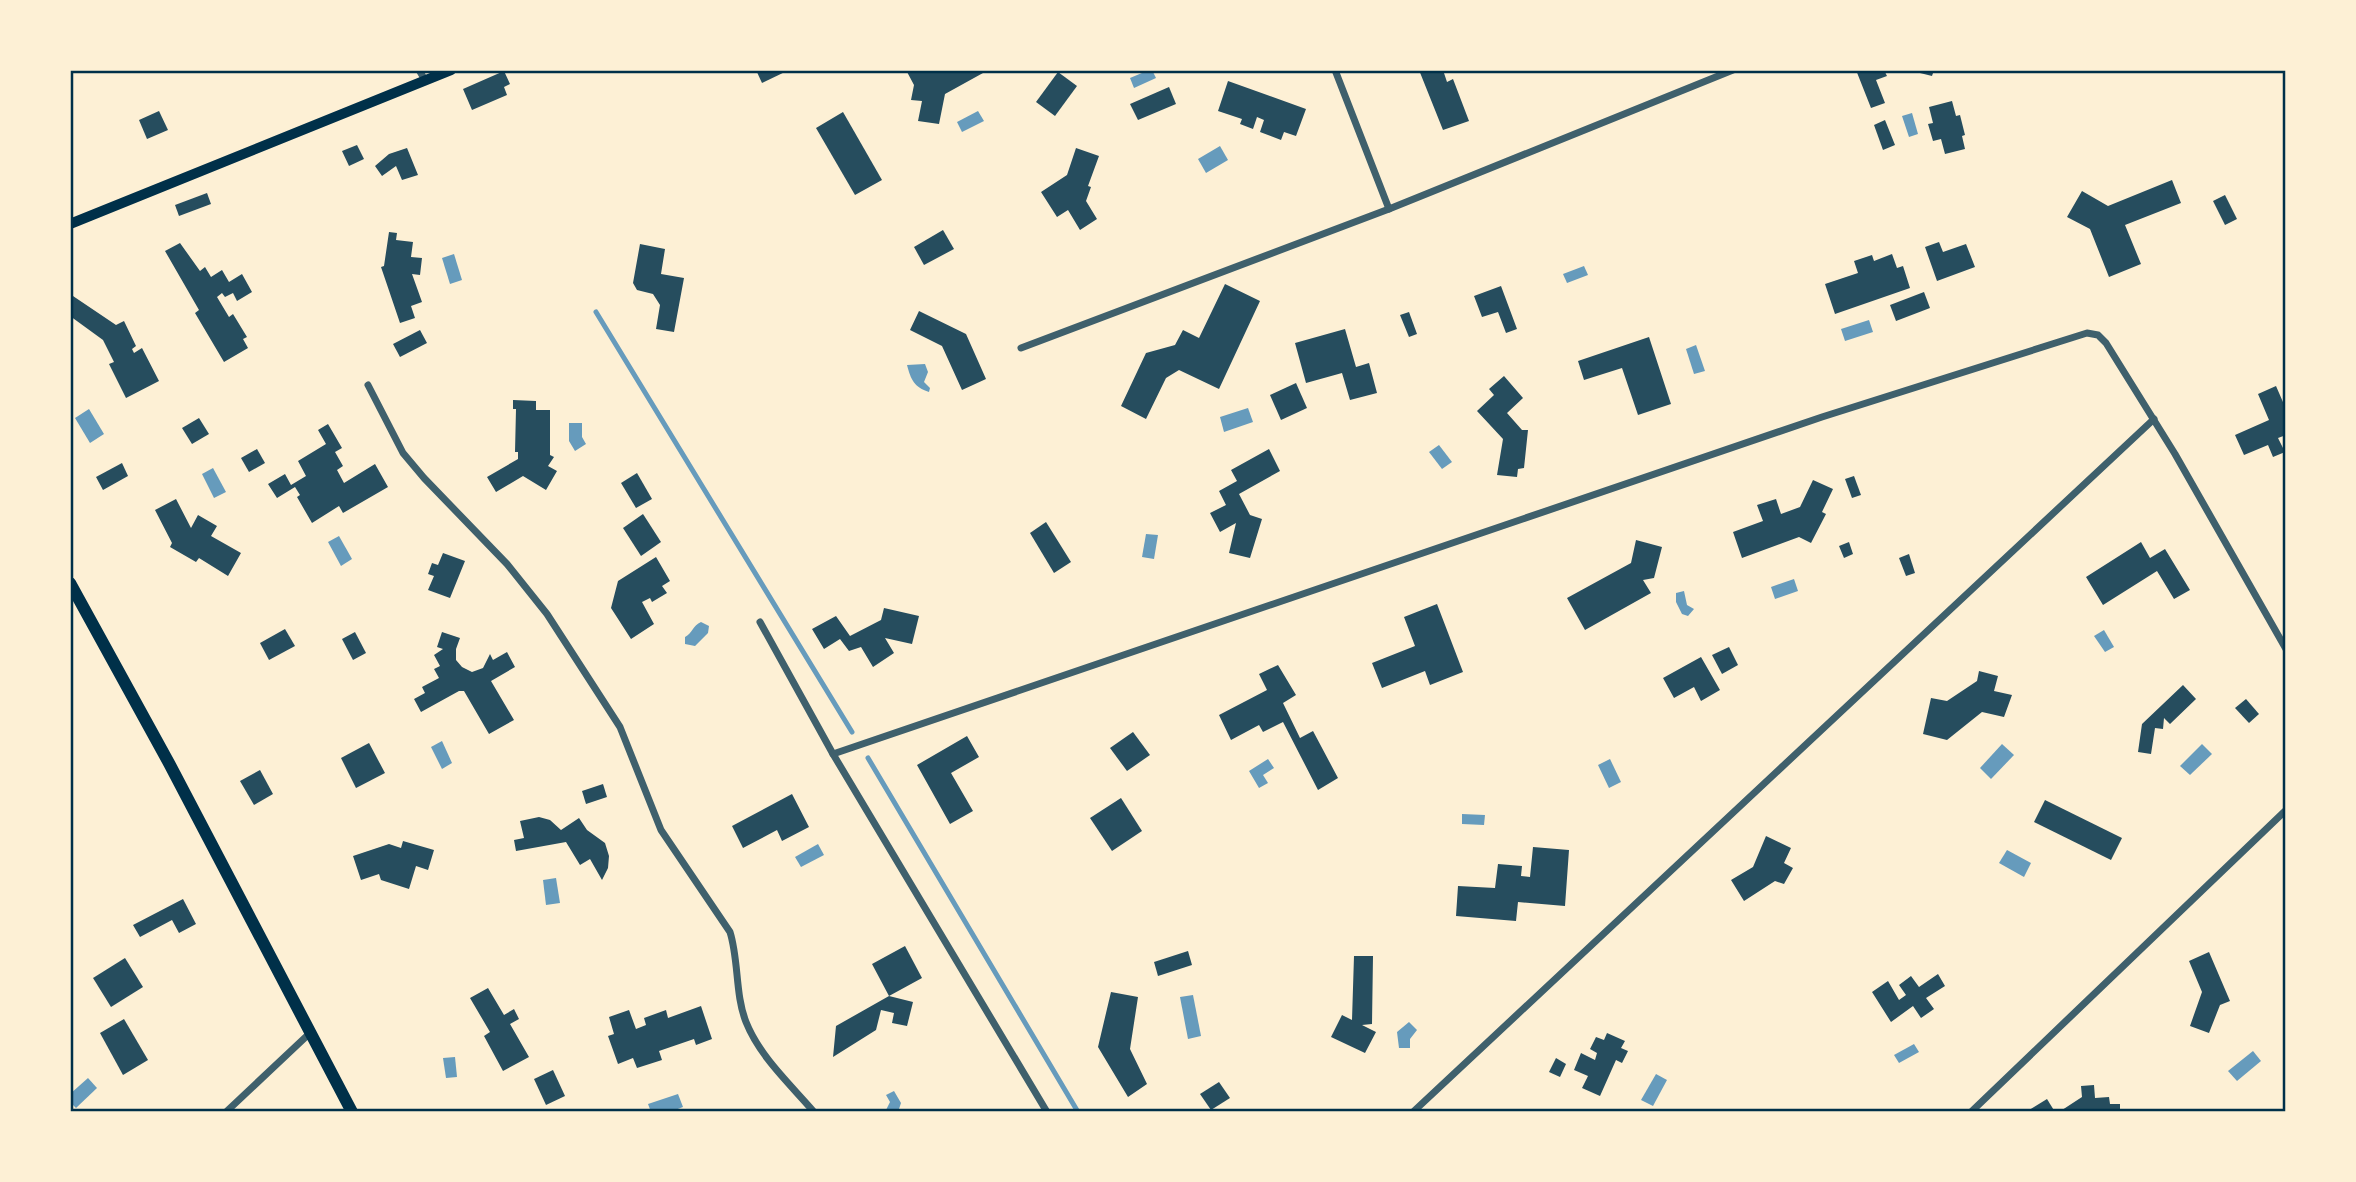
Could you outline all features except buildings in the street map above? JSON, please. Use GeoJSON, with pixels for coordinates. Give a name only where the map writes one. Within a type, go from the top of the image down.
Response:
{"type":"FeatureCollection","features":[{"type":"Feature","properties":{"kind":"main road"},"geometry":{"type":"LineString","coordinates":[[70,224],[422,75],[451,70]]}},
{"type":"Feature","properties":{"kind":"main road"},"geometry":{"type":"LineString","coordinates":[[70,583],[170,765],[352,1112]]}},
{"type":"Feature","properties":{"kind":"street"},"geometry":{"type":"LineString","coordinates":[[1335,70],[1389,209]]}},
{"type":"Feature","properties":{"kind":"street"},"geometry":{"type":"LineString","coordinates":[[1021,348],[1389,209],[1733,70]]}},
{"type":"Feature","properties":{"kind":"street"},"geometry":{"type":"LineString","coordinates":[[833,754],[1822,416],[2087,333],[2098,335],[2106,343],[2154,419],[2286,649]]}},
{"type":"Feature","properties":{"kind":"street"},"geometry":{"type":"LineString","coordinates":[[368,385],[403,453],[533,594],[621,727],[661,830],[730,932],[735,947],[746,1021],[778,1072],[814,1112]]}},
{"type":"Feature","properties":{"kind":"street"},"geometry":{"type":"LineString","coordinates":[[1413,1112],[2154,419]]}},
{"type":"Feature","properties":{"kind":"street"},"geometry":{"type":"LineString","coordinates":[[760,622],[833,754],[1046,1112]]}},
{"type":"Feature","properties":{"kind":"street"},"geometry":{"type":"LineString","coordinates":[[1971,1112],[2286,810]]}},
{"type":"Feature","properties":{"kind":"street"},"geometry":{"type":"LineString","coordinates":[[226,1112],[311,1032]]}},
{"type":"Feature","properties":{"kind":"water"},"geometry":{"type":"Polygon","coordinates":[[[1152,70],[1156,78],[1134,88],[1130,78],[1152,70]]]}},
{"type":"Feature","properties":{"kind":"water"},"geometry":{"type":"Polygon","coordinates":[[[978,111],[984,121],[962,132],[957,122],[978,111]]]}},
{"type":"Feature","properties":{"kind":"water"},"geometry":{"type":"Polygon","coordinates":[[[1912,113],[1918,134],[1909,137],[1902,116],[1912,113]]]}},
{"type":"Feature","properties":{"kind":"water"},"geometry":{"type":"Polygon","coordinates":[[[1220,146],[1228,160],[1206,173],[1198,159],[1220,146]]]}},
{"type":"Feature","properties":{"kind":"water"},"geometry":{"type":"Polygon","coordinates":[[[454,254],[462,280],[450,284],[442,258],[454,254]]]}},
{"type":"Feature","properties":{"kind":"water"},"geometry":{"type":"Polygon","coordinates":[[[1584,266],[1588,275],[1567,283],[1563,274],[1584,266]]]}},
{"type":"Feature","properties":{"kind":"water"},"geometry":{"type":"Polygon","coordinates":[[[1869,320],[1873,332],[1845,341],[1841,329],[1869,320]]]}},
{"type":"Feature","properties":{"kind":"water"},"geometry":{"type":"Polygon","coordinates":[[[1696,345],[1705,371],[1694,374],[1686,349],[1696,345]]]}},
{"type":"Feature","properties":{"kind":"water"},"geometry":{"type":"Polygon","coordinates":[[[925,364],[928,372],[924,382],[930,388],[929,392],[914,382],[907,365],[925,364]]]}},
{"type":"Feature","properties":{"kind":"water"},"geometry":{"type":"Polygon","coordinates":[[[1248,408],[1253,422],[1224,432],[1220,417],[1248,408]]]}},
{"type":"Feature","properties":{"kind":"water"},"geometry":{"type":"Polygon","coordinates":[[[89,409],[104,434],[90,443],[75,418],[89,409]]]}},
{"type":"Feature","properties":{"kind":"water"},"geometry":{"type":"Polygon","coordinates":[[[569,423],[582,423],[582,437],[586,444],[575,451],[569,441],[569,423]]]}},
{"type":"Feature","properties":{"kind":"water"},"geometry":{"type":"Polygon","coordinates":[[[1439,445],[1452,462],[1442,469],[1429,452],[1439,445]]]}},
{"type":"Feature","properties":{"kind":"water"},"geometry":{"type":"Polygon","coordinates":[[[213,468],[226,492],[214,498],[202,474],[213,468]]]}},
{"type":"Feature","properties":{"kind":"water"},"geometry":{"type":"Polygon","coordinates":[[[1146,534],[1158,535],[1154,559],[1142,557],[1146,534]]]}},
{"type":"Feature","properties":{"kind":"water"},"geometry":{"type":"Polygon","coordinates":[[[339,536],[352,559],[341,566],[328,542],[339,536]]]}},
{"type":"Feature","properties":{"kind":"water"},"geometry":{"type":"Polygon","coordinates":[[[1794,579],[1798,591],[1775,599],[1771,587],[1794,579]]]}},
{"type":"Feature","properties":{"kind":"water"},"geometry":{"type":"Polygon","coordinates":[[[1684,591],[1687,605],[1694,609],[1688,616],[1682,614],[1676,602],[1676,593],[1684,591]]]}},
{"type":"Feature","properties":{"kind":"water"},"geometry":{"type":"Polygon","coordinates":[[[701,622],[709,626],[708,633],[695,646],[685,644],[685,637],[701,622]]]}},
{"type":"Feature","properties":{"kind":"water"},"geometry":{"type":"Polygon","coordinates":[[[2104,630],[2114,647],[2105,652],[2094,636],[2104,630]]]}},
{"type":"Feature","properties":{"kind":"water"},"geometry":{"type":"Polygon","coordinates":[[[442,741],[452,763],[442,769],[431,747],[442,741]]]}},
{"type":"Feature","properties":{"kind":"water"},"geometry":{"type":"Polygon","coordinates":[[[2002,744],[2014,755],[1991,779],[1980,768],[2002,744]]]}},
{"type":"Feature","properties":{"kind":"water"},"geometry":{"type":"Polygon","coordinates":[[[2202,744],[2212,754],[2190,775],[2180,766],[2202,744]]]}},
{"type":"Feature","properties":{"kind":"water"},"geometry":{"type":"Polygon","coordinates":[[[1268,759],[1274,768],[1263,775],[1268,783],[1259,788],[1249,771],[1268,759]]]}},
{"type":"Feature","properties":{"kind":"water"},"geometry":{"type":"Polygon","coordinates":[[[1610,759],[1621,782],[1609,788],[1598,765],[1610,759]]]}},
{"type":"Feature","properties":{"kind":"water"},"geometry":{"type":"Polygon","coordinates":[[[1462,814],[1485,815],[1484,825],[1462,824],[1462,814]]]}},
{"type":"Feature","properties":{"kind":"water"},"geometry":{"type":"Polygon","coordinates":[[[818,844],[824,855],[801,867],[795,857],[818,844]]]}},
{"type":"Feature","properties":{"kind":"water"},"geometry":{"type":"Polygon","coordinates":[[[2007,850],[2031,863],[2024,877],[1999,863],[2007,850]]]}},
{"type":"Feature","properties":{"kind":"water"},"geometry":{"type":"Polygon","coordinates":[[[556,878],[560,903],[546,905],[543,880],[556,878]]]}},
{"type":"Feature","properties":{"kind":"water"},"geometry":{"type":"Polygon","coordinates":[[[1193,995],[1201,1036],[1188,1039],[1180,997],[1193,995]]]}},
{"type":"Feature","properties":{"kind":"water"},"geometry":{"type":"Polygon","coordinates":[[[1409,1022],[1417,1030],[1410,1039],[1410,1048],[1399,1048],[1397,1032],[1409,1022]]]}},
{"type":"Feature","properties":{"kind":"water"},"geometry":{"type":"Polygon","coordinates":[[[1914,1044],[1919,1052],[1899,1063],[1894,1055],[1914,1044]]]}},
{"type":"Feature","properties":{"kind":"water"},"geometry":{"type":"Polygon","coordinates":[[[2253,1051],[2261,1061],[2237,1081],[2228,1071],[2253,1051]]]}},
{"type":"Feature","properties":{"kind":"water"},"geometry":{"type":"Polygon","coordinates":[[[455,1057],[457,1077],[446,1078],[443,1058],[455,1057]]]}},
{"type":"Feature","properties":{"kind":"water"},"geometry":{"type":"Polygon","coordinates":[[[1656,1074],[1667,1080],[1653,1106],[1641,1100],[1656,1074]]]}},
{"type":"Feature","properties":{"kind":"water"},"geometry":{"type":"Polygon","coordinates":[[[88,1078],[97,1088],[76,1108],[70,1102],[70,1094],[88,1078]]]}},
{"type":"Feature","properties":{"kind":"water"},"geometry":{"type":"Polygon","coordinates":[[[894,1091],[901,1103],[899,1109],[887,1112],[890,1102],[886,1095],[894,1091]]]}},
{"type":"Feature","properties":{"kind":"water"},"geometry":{"type":"Polygon","coordinates":[[[678,1094],[683,1107],[670,1112],[651,1112],[648,1104],[678,1094]]]}},
{"type":"Feature","properties":{"kind":"waterway"},"geometry":{"type":"LineString","coordinates":[[596,312],[852,732]]}},
{"type":"Feature","properties":{"kind":"waterway"},"geometry":{"type":"LineString","coordinates":[[868,758],[1078,1112]]}}]}
